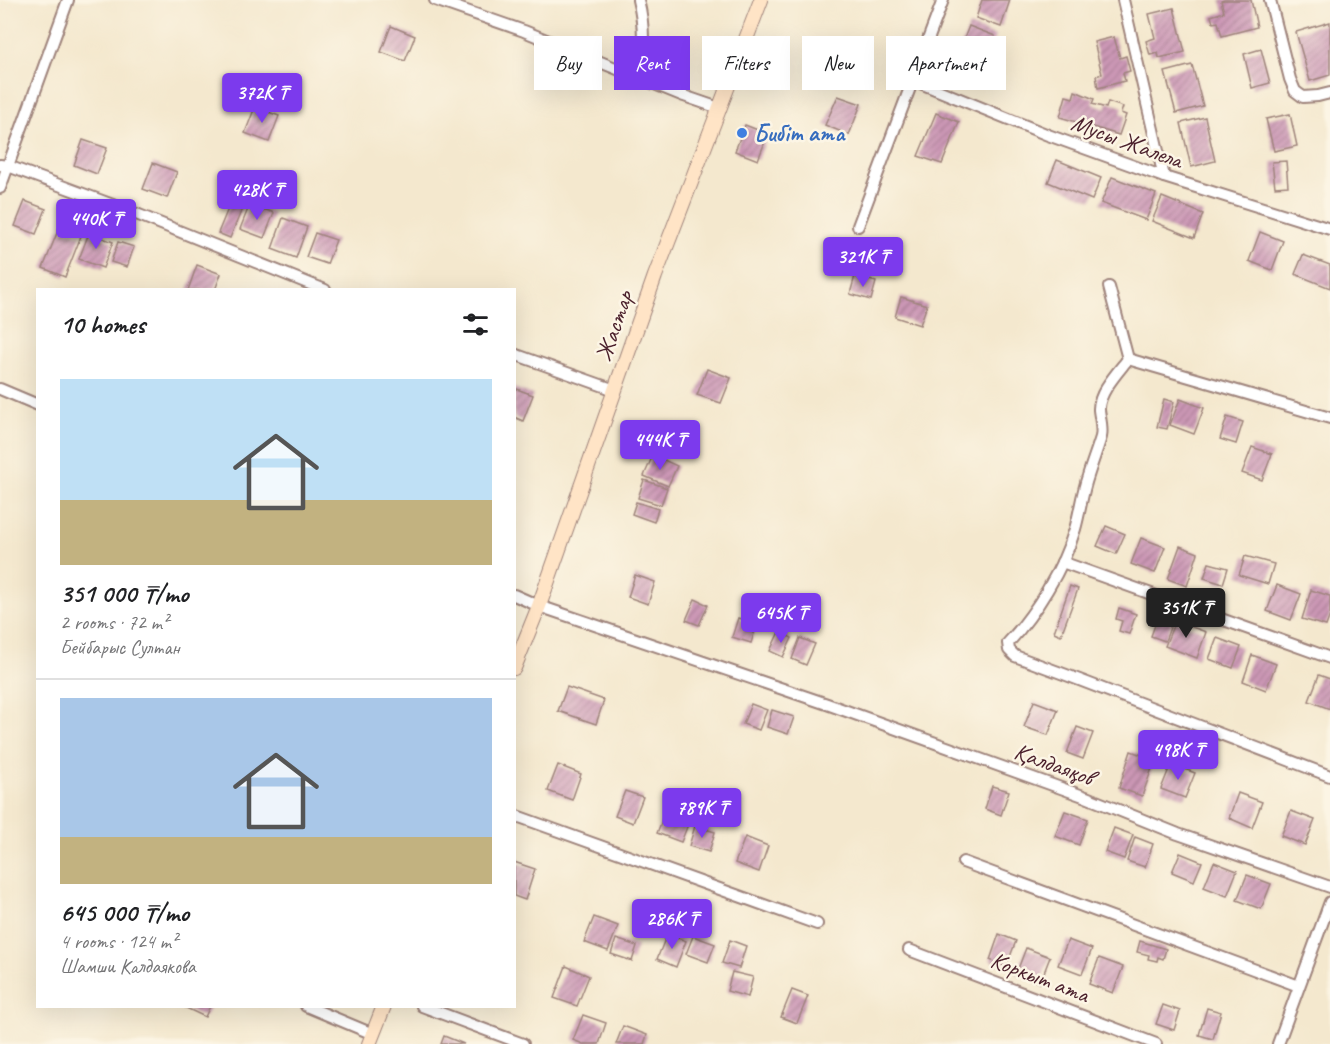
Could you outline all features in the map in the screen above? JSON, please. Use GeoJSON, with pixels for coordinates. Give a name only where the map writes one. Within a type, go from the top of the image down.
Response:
{"type":"FeatureCollection","features":[{"type":"Feature","properties":{"kind":"street"},"geometry":{"type":"LineString","coordinates":[[0,188],[4,166],[68,0]]}},
{"type":"Feature","properties":{"kind":"street"},"geometry":{"type":"LineString","coordinates":[[435,0],[524,31],[614,67]]}},
{"type":"Feature","properties":{"kind":"street"},"geometry":{"type":"LineString","coordinates":[[638,0],[643,36]]}},
{"type":"Feature","properties":{"kind":"street","name":"Жастар"},"geometry":{"type":"LineString","coordinates":[[516,663],[539,606],[655,276],[761,0]]}},
{"type":"Feature","properties":{"kind":"street"},"geometry":{"type":"LineString","coordinates":[[930,36],[944,0]]}},
{"type":"Feature","properties":{"kind":"street"},"geometry":{"type":"LineString","coordinates":[[1123,0],[1164,177]]}},
{"type":"Feature","properties":{"kind":"street"},"geometry":{"type":"LineString","coordinates":[[1270,0],[1295,91],[1303,97],[1330,93]]}},
{"type":"Feature","properties":{"kind":"street"},"geometry":{"type":"LineString","coordinates":[[670,90],[720,108]]}},
{"type":"Feature","properties":{"kind":"street"},"geometry":{"type":"LineString","coordinates":[[858,226],[909,90]]}},
{"type":"Feature","properties":{"kind":"street","name":"Мусы Жалела"},"geometry":{"type":"LineString","coordinates":[[938,90],[1048,135],[1164,177],[1330,230]]}},
{"type":"Feature","properties":{"kind":"street"},"geometry":{"type":"LineString","coordinates":[[4,166],[129,211],[320,288]]}},
{"type":"Feature","properties":{"kind":"street"},"geometry":{"type":"LineString","coordinates":[[1109,287],[1128,359]]}},
{"type":"Feature","properties":{"kind":"street"},"geometry":{"type":"LineString","coordinates":[[516,355],[615,390]]}},
{"type":"Feature","properties":{"kind":"street"},"geometry":{"type":"LineString","coordinates":[[1128,359],[1330,418]]}},
{"type":"Feature","properties":{"kind":"street"},"geometry":{"type":"LineString","coordinates":[[1128,359],[1100,399],[1102,431],[1087,477],[1075,530],[1062,562],[1048,589],[1008,644],[1009,650],[1015,656],[1330,776]]}},
{"type":"Feature","properties":{"kind":"street"},"geometry":{"type":"LineString","coordinates":[[0,389],[36,404]]}},
{"type":"Feature","properties":{"kind":"street"},"geometry":{"type":"LineString","coordinates":[[1062,562],[1330,658]]}},
{"type":"Feature","properties":{"kind":"street","name":"Қалдаяқов"},"geometry":{"type":"LineString","coordinates":[[516,596],[539,606],[864,717],[1086,797],[1178,834],[1330,887]]}},
{"type":"Feature","properties":{"kind":"street"},"geometry":{"type":"LineString","coordinates":[[516,816],[817,924]]}},
{"type":"Feature","properties":{"kind":"street"},"geometry":{"type":"LineString","coordinates":[[963,862],[1299,986]]}},
{"type":"Feature","properties":{"kind":"street"},"geometry":{"type":"LineString","coordinates":[[1278,1044],[1330,902]]}},
{"type":"Feature","properties":{"kind":"street","name":"Коркыт ата"},"geometry":{"type":"LineString","coordinates":[[909,950],[1156,1044]]}},
{"type":"Feature","properties":{"kind":"street"},"geometry":{"type":"LineString","coordinates":[[310,1008],[371,1039],[383,1008]]}},
{"type":"Feature","properties":{"kind":"street"},"geometry":{"type":"LineString","coordinates":[[427,1008],[523,1044]]}},
{"type":"Feature","properties":{"kind":"building"},"geometry":{"type":"Polygon","coordinates":[[[982,0],[1010,0],[1001,27],[976,18],[982,0]]]}},
{"type":"Feature","properties":{"kind":"building"},"geometry":{"type":"Polygon","coordinates":[[[1251,0],[1257,27],[1222,36],[1218,22],[1213,23],[1211,16],[1224,12],[1221,1],[1251,0]]]}},
{"type":"Feature","properties":{"kind":"building"},"geometry":{"type":"Polygon","coordinates":[[[1174,8],[1185,52],[1159,58],[1158,53],[1150,55],[1146,41],[1155,38],[1149,14],[1174,8]]]}},
{"type":"Feature","properties":{"kind":"building"},"geometry":{"type":"Polygon","coordinates":[[[1330,22],[1330,75],[1310,81],[1296,32],[1330,22]]]}},
{"type":"Feature","properties":{"kind":"building"},"geometry":{"type":"Polygon","coordinates":[[[391,26],[415,36],[405,61],[381,52],[391,26]]]}},
{"type":"Feature","properties":{"kind":"building"},"geometry":{"type":"Polygon","coordinates":[[[969,26],[995,36],[965,36],[969,26]]]}},
{"type":"Feature","properties":{"kind":"building"},"geometry":{"type":"Polygon","coordinates":[[[1114,37],[1120,58],[1126,56],[1130,71],[1123,73],[1125,81],[1098,88],[1096,76],[1102,74],[1094,42],[1114,37]]]}},
{"type":"Feature","properties":{"kind":"building"},"geometry":{"type":"Polygon","coordinates":[[[1261,49],[1270,83],[1252,88],[1244,54],[1261,49]]]}},
{"type":"Feature","properties":{"kind":"building"},"geometry":{"type":"Polygon","coordinates":[[[1192,65],[1203,106],[1176,113],[1165,72],[1192,65]]]}},
{"type":"Feature","properties":{"kind":"building"},"geometry":{"type":"Polygon","coordinates":[[[1075,91],[1094,99],[1092,104],[1106,108],[1108,102],[1123,107],[1121,113],[1126,115],[1119,135],[1060,117],[1066,96],[1073,98],[1075,91]]]}},
{"type":"Feature","properties":{"kind":"building"},"geometry":{"type":"Polygon","coordinates":[[[838,96],[861,104],[849,135],[825,125],[838,96]]]}},
{"type":"Feature","properties":{"kind":"building"},"geometry":{"type":"Polygon","coordinates":[[[255,107],[279,116],[269,142],[245,133],[255,107]]]}},
{"type":"Feature","properties":{"kind":"building"},"geometry":{"type":"Polygon","coordinates":[[[936,113],[959,122],[942,164],[918,156],[936,113]]]}},
{"type":"Feature","properties":{"kind":"building"},"geometry":{"type":"Polygon","coordinates":[[[1290,114],[1297,146],[1274,151],[1266,119],[1290,114]]]}},
{"type":"Feature","properties":{"kind":"building"},"geometry":{"type":"Polygon","coordinates":[[[1205,117],[1215,161],[1191,167],[1181,123],[1205,117]]]}},
{"type":"Feature","properties":{"kind":"building"},"geometry":{"type":"Polygon","coordinates":[[[745,125],[768,134],[758,160],[735,151],[745,125]]]}},
{"type":"Feature","properties":{"kind":"building"},"geometry":{"type":"Polygon","coordinates":[[[83,140],[107,148],[97,174],[74,165],[83,140]]]}},
{"type":"Feature","properties":{"kind":"building"},"geometry":{"type":"Polygon","coordinates":[[[1057,160],[1101,178],[1092,200],[1048,182],[1057,160]]]}},
{"type":"Feature","properties":{"kind":"building"},"geometry":{"type":"Polygon","coordinates":[[[1286,161],[1288,186],[1275,187],[1272,162],[1286,161]]]}},
{"type":"Feature","properties":{"kind":"building"},"geometry":{"type":"Polygon","coordinates":[[[153,163],[177,172],[167,198],[143,189],[153,163]]]}},
{"type":"Feature","properties":{"kind":"building"},"geometry":{"type":"Polygon","coordinates":[[[1112,177],[1156,194],[1146,220],[1101,203],[1112,177]]]}},
{"type":"Feature","properties":{"kind":"building"},"geometry":{"type":"Polygon","coordinates":[[[1162,197],[1203,214],[1194,238],[1152,221],[1162,197]]]}},
{"type":"Feature","properties":{"kind":"building"},"geometry":{"type":"Polygon","coordinates":[[[232,199],[244,204],[230,238],[218,233],[232,199]]]}},
{"type":"Feature","properties":{"kind":"building"},"geometry":{"type":"Polygon","coordinates":[[[25,201],[46,209],[36,234],[15,226],[25,201]]]}},
{"type":"Feature","properties":{"kind":"building"},"geometry":{"type":"Polygon","coordinates":[[[250,204],[274,213],[264,238],[240,229],[250,204]]]}},
{"type":"Feature","properties":{"kind":"building"},"geometry":{"type":"Polygon","coordinates":[[[283,218],[307,227],[296,258],[272,249],[283,218]]]}},
{"type":"Feature","properties":{"kind":"building"},"geometry":{"type":"Polygon","coordinates":[[[59,228],[81,236],[65,277],[43,268],[59,228]]]}},
{"type":"Feature","properties":{"kind":"building"},"geometry":{"type":"Polygon","coordinates":[[[1260,232],[1283,241],[1272,270],[1249,261],[1260,232]]]}},
{"type":"Feature","properties":{"kind":"building"},"geometry":{"type":"Polygon","coordinates":[[[89,233],[113,242],[103,268],[79,259],[89,233]]]}},
{"type":"Feature","properties":{"kind":"building"},"geometry":{"type":"Polygon","coordinates":[[[315,233],[336,240],[327,264],[306,257],[315,233]]]}},
{"type":"Feature","properties":{"kind":"building"},"geometry":{"type":"Polygon","coordinates":[[[118,242],[134,247],[127,267],[111,262],[118,242]]]}},
{"type":"Feature","properties":{"kind":"building"},"geometry":{"type":"Polygon","coordinates":[[[1303,255],[1330,265],[1330,288],[1295,274],[1303,255]]]}},
{"type":"Feature","properties":{"kind":"building"},"geometry":{"type":"Polygon","coordinates":[[[197,265],[221,274],[216,288],[189,288],[197,265]]]}},
{"type":"Feature","properties":{"kind":"building"},"geometry":{"type":"Polygon","coordinates":[[[855,276],[876,282],[871,300],[850,294],[855,276]]]}},
{"type":"Feature","properties":{"kind":"building"},"geometry":{"type":"Polygon","coordinates":[[[901,297],[927,305],[920,325],[895,317],[901,297]]]}},
{"type":"Feature","properties":{"kind":"building"},"geometry":{"type":"Polygon","coordinates":[[[707,369],[731,378],[721,403],[697,395],[707,369]]]}},
{"type":"Feature","properties":{"kind":"building"},"geometry":{"type":"Polygon","coordinates":[[[516,389],[533,395],[523,421],[516,418],[516,389]]]}},
{"type":"Feature","properties":{"kind":"building"},"geometry":{"type":"Polygon","coordinates":[[[1164,399],[1174,402],[1167,429],[1157,427],[1164,399]]]}},
{"type":"Feature","properties":{"kind":"building"},"geometry":{"type":"Polygon","coordinates":[[[1180,399],[1204,408],[1194,434],[1170,425],[1180,399]]]}},
{"type":"Feature","properties":{"kind":"building"},"geometry":{"type":"Polygon","coordinates":[[[1227,417],[1243,422],[1236,444],[1220,439],[1227,417]]]}},
{"type":"Feature","properties":{"kind":"building"},"geometry":{"type":"Polygon","coordinates":[[[1252,447],[1272,454],[1262,480],[1242,473],[1252,447]]]}},
{"type":"Feature","properties":{"kind":"building"},"geometry":{"type":"Polygon","coordinates":[[[653,455],[677,466],[668,486],[644,476],[653,455]]]}},
{"type":"Feature","properties":{"kind":"building"},"geometry":{"type":"Polygon","coordinates":[[[644,480],[667,488],[661,505],[638,498],[644,480]]]}},
{"type":"Feature","properties":{"kind":"building"},"geometry":{"type":"Polygon","coordinates":[[[636,502],[658,509],[654,522],[632,514],[636,502]]]}},
{"type":"Feature","properties":{"kind":"building"},"geometry":{"type":"Polygon","coordinates":[[[1106,526],[1125,534],[1116,554],[1097,546],[1106,526]]]}},
{"type":"Feature","properties":{"kind":"building"},"geometry":{"type":"Polygon","coordinates":[[[1141,538],[1165,547],[1155,573],[1131,564],[1141,538]]]}},
{"type":"Feature","properties":{"kind":"building"},"geometry":{"type":"Polygon","coordinates":[[[1180,546],[1198,553],[1187,586],[1168,579],[1180,546]]]}},
{"type":"Feature","properties":{"kind":"building"},"geometry":{"type":"Polygon","coordinates":[[[1245,556],[1274,564],[1268,584],[1239,575],[1245,556]]]}},
{"type":"Feature","properties":{"kind":"building"},"geometry":{"type":"Polygon","coordinates":[[[1209,563],[1228,568],[1223,584],[1204,578],[1209,563]]]}},
{"type":"Feature","properties":{"kind":"building"},"geometry":{"type":"Polygon","coordinates":[[[635,575],[655,582],[648,604],[628,597],[635,575]]]}},
{"type":"Feature","properties":{"kind":"building"},"geometry":{"type":"Polygon","coordinates":[[[1277,585],[1301,594],[1291,620],[1267,611],[1277,585]]]}},
{"type":"Feature","properties":{"kind":"building"},"geometry":{"type":"Polygon","coordinates":[[[1070,586],[1078,589],[1061,635],[1054,632],[1070,586]]]}},
{"type":"Feature","properties":{"kind":"building"},"geometry":{"type":"Polygon","coordinates":[[[1311,590],[1330,596],[1330,615],[1326,626],[1302,619],[1311,590]]]}},
{"type":"Feature","properties":{"kind":"building"},"geometry":{"type":"Polygon","coordinates":[[[695,599],[708,605],[699,625],[686,620],[695,599]]]}},
{"type":"Feature","properties":{"kind":"building"},"geometry":{"type":"Polygon","coordinates":[[[1119,608],[1136,614],[1129,634],[1119,631],[1122,621],[1116,619],[1119,608]]]}},
{"type":"Feature","properties":{"kind":"building"},"geometry":{"type":"Polygon","coordinates":[[[1158,617],[1172,622],[1165,641],[1151,636],[1158,617]]]}},
{"type":"Feature","properties":{"kind":"building"},"geometry":{"type":"Polygon","coordinates":[[[738,618],[757,624],[751,643],[732,637],[738,618]]]}},
{"type":"Feature","properties":{"kind":"building"},"geometry":{"type":"Polygon","coordinates":[[[1175,621],[1206,632],[1197,658],[1165,646],[1175,621]]]}},
{"type":"Feature","properties":{"kind":"building"},"geometry":{"type":"Polygon","coordinates":[[[779,632],[792,638],[783,657],[770,651],[779,632]]]}},
{"type":"Feature","properties":{"kind":"building"},"geometry":{"type":"Polygon","coordinates":[[[800,638],[815,644],[806,665],[792,659],[800,638]]]}},
{"type":"Feature","properties":{"kind":"building"},"geometry":{"type":"Polygon","coordinates":[[[1217,638],[1241,647],[1233,668],[1209,659],[1217,638]]]}},
{"type":"Feature","properties":{"kind":"building"},"geometry":{"type":"Polygon","coordinates":[[[1252,655],[1276,664],[1266,690],[1243,681],[1252,655]]]}},
{"type":"Feature","properties":{"kind":"building"},"geometry":{"type":"Polygon","coordinates":[[[1319,675],[1330,679],[1330,709],[1309,701],[1319,675]]]}},
{"type":"Feature","properties":{"kind":"building"},"geometry":{"type":"Polygon","coordinates":[[[567,687],[604,700],[596,724],[558,711],[567,687]]]}},
{"type":"Feature","properties":{"kind":"building"},"geometry":{"type":"Polygon","coordinates":[[[1034,701],[1058,710],[1048,735],[1024,727],[1034,701]]]}},
{"type":"Feature","properties":{"kind":"building"},"geometry":{"type":"Polygon","coordinates":[[[751,704],[767,710],[759,730],[743,724],[751,704]]]}},
{"type":"Feature","properties":{"kind":"building"},"geometry":{"type":"Polygon","coordinates":[[[772,710],[794,717],[788,734],[767,727],[772,710]]]}},
{"type":"Feature","properties":{"kind":"building"},"geometry":{"type":"Polygon","coordinates":[[[1077,727],[1093,733],[1083,759],[1067,753],[1077,727]]]}},
{"type":"Feature","properties":{"kind":"building"},"geometry":{"type":"Polygon","coordinates":[[[1131,751],[1155,760],[1142,796],[1119,788],[1131,751]]]}},
{"type":"Feature","properties":{"kind":"building"},"geometry":{"type":"Polygon","coordinates":[[[1171,764],[1195,773],[1185,798],[1161,789],[1171,764]]]}},
{"type":"Feature","properties":{"kind":"building"},"geometry":{"type":"Polygon","coordinates":[[[558,765],[581,774],[572,800],[548,791],[558,765]]]}},
{"type":"Feature","properties":{"kind":"building"},"geometry":{"type":"Polygon","coordinates":[[[992,786],[1009,791],[1001,815],[985,809],[992,786]]]}},
{"type":"Feature","properties":{"kind":"building"},"geometry":{"type":"Polygon","coordinates":[[[625,791],[643,797],[633,823],[615,816],[625,791]]]}},
{"type":"Feature","properties":{"kind":"building"},"geometry":{"type":"Polygon","coordinates":[[[1238,793],[1262,802],[1252,828],[1229,818],[1238,793]]]}},
{"type":"Feature","properties":{"kind":"building"},"geometry":{"type":"Polygon","coordinates":[[[667,808],[691,817],[681,842],[657,833],[667,808]]]}},
{"type":"Feature","properties":{"kind":"building"},"geometry":{"type":"Polygon","coordinates":[[[1065,811],[1088,819],[1079,845],[1055,836],[1065,811]]]}},
{"type":"Feature","properties":{"kind":"building"},"geometry":{"type":"Polygon","coordinates":[[[1291,811],[1315,820],[1305,845],[1281,836],[1291,811]]]}},
{"type":"Feature","properties":{"kind":"building"},"geometry":{"type":"Polygon","coordinates":[[[695,826],[715,832],[709,852],[689,846],[695,826]]]}},
{"type":"Feature","properties":{"kind":"building"},"geometry":{"type":"Polygon","coordinates":[[[1114,828],[1133,835],[1124,859],[1105,852],[1114,828]]]}},
{"type":"Feature","properties":{"kind":"building"},"geometry":{"type":"Polygon","coordinates":[[[745,837],[768,846],[759,872],[735,863],[745,837]]]}},
{"type":"Feature","properties":{"kind":"building"},"geometry":{"type":"Polygon","coordinates":[[[1135,837],[1153,844],[1145,867],[1127,861],[1135,837]]]}},
{"type":"Feature","properties":{"kind":"building"},"geometry":{"type":"Polygon","coordinates":[[[1180,853],[1202,862],[1194,881],[1172,872],[1180,853]]]}},
{"type":"Feature","properties":{"kind":"building"},"geometry":{"type":"Polygon","coordinates":[[[1214,862],[1237,871],[1227,896],[1204,887],[1214,862]]]}},
{"type":"Feature","properties":{"kind":"building"},"geometry":{"type":"Polygon","coordinates":[[[516,863],[535,869],[525,900],[516,897],[516,863]]]}},
{"type":"Feature","properties":{"kind":"building"},"geometry":{"type":"Polygon","coordinates":[[[1247,875],[1271,884],[1261,909],[1237,900],[1247,875]]]}},
{"type":"Feature","properties":{"kind":"building"},"geometry":{"type":"Polygon","coordinates":[[[594,917],[618,926],[608,951],[584,942],[594,917]]]}},
{"type":"Feature","properties":{"kind":"building"},"geometry":{"type":"Polygon","coordinates":[[[667,934],[686,941],[676,967],[657,959],[667,934]]]}},
{"type":"Feature","properties":{"kind":"building"},"geometry":{"type":"Polygon","coordinates":[[[999,934],[1016,941],[1006,967],[990,960],[999,934]]]}},
{"type":"Feature","properties":{"kind":"building"},"geometry":{"type":"Polygon","coordinates":[[[693,936],[715,944],[708,962],[686,954],[693,936]]]}},
{"type":"Feature","properties":{"kind":"building"},"geometry":{"type":"Polygon","coordinates":[[[616,939],[637,946],[632,961],[611,954],[616,939]]]}},
{"type":"Feature","properties":{"kind":"building"},"geometry":{"type":"Polygon","coordinates":[[[730,940],[746,946],[739,968],[722,963],[730,940]]]}},
{"type":"Feature","properties":{"kind":"building"},"geometry":{"type":"Polygon","coordinates":[[[1068,940],[1092,949],[1082,974],[1058,965],[1068,940]]]}},
{"type":"Feature","properties":{"kind":"building"},"geometry":{"type":"Polygon","coordinates":[[[1140,941],[1166,949],[1163,959],[1158,957],[1157,961],[1148,959],[1149,955],[1137,952],[1140,941]]]}},
{"type":"Feature","properties":{"kind":"building"},"geometry":{"type":"Polygon","coordinates":[[[1026,948],[1050,957],[1040,983],[1016,974],[1026,948]]]}},
{"type":"Feature","properties":{"kind":"building"},"geometry":{"type":"Polygon","coordinates":[[[1099,958],[1123,967],[1113,993],[1089,984],[1099,958]]]}},
{"type":"Feature","properties":{"kind":"building"},"geometry":{"type":"Polygon","coordinates":[[[566,966],[589,976],[577,1006],[554,998],[566,966]]]}},
{"type":"Feature","properties":{"kind":"building"},"geometry":{"type":"Polygon","coordinates":[[[732,972],[753,977],[748,997],[727,991],[732,972]]]}},
{"type":"Feature","properties":{"kind":"building"},"geometry":{"type":"Polygon","coordinates":[[[792,990],[808,996],[797,1023],[781,1017],[792,990]]]}},
{"type":"Feature","properties":{"kind":"building"},"geometry":{"type":"Polygon","coordinates":[[[1163,1005],[1180,1011],[1174,1030],[1156,1024],[1163,1005]]]}},
{"type":"Feature","properties":{"kind":"building"},"geometry":{"type":"Polygon","coordinates":[[[186,1008],[209,1008],[205,1017],[186,1008]]]}},
{"type":"Feature","properties":{"kind":"building"},"geometry":{"type":"Polygon","coordinates":[[[1207,1008],[1221,1012],[1213,1039],[1199,1035],[1207,1008]]]}},
{"type":"Feature","properties":{"kind":"building"},"geometry":{"type":"Polygon","coordinates":[[[583,1015],[606,1023],[599,1044],[583,1044],[573,1040],[583,1015]]]}},
{"type":"Feature","properties":{"kind":"building"},"geometry":{"type":"Polygon","coordinates":[[[623,1026],[647,1035],[644,1044],[616,1044],[623,1026]]]}},
{"type":"Feature","properties":{"kind":"building"},"geometry":{"type":"Polygon","coordinates":[[[444,1036],[464,1044],[441,1044],[444,1036]]]}},
{"type":"Feature","properties":{"kind":"place","name":"Бибіт ата"},"geometry":{"type":"Point","coordinates":[742,133]}}]}
